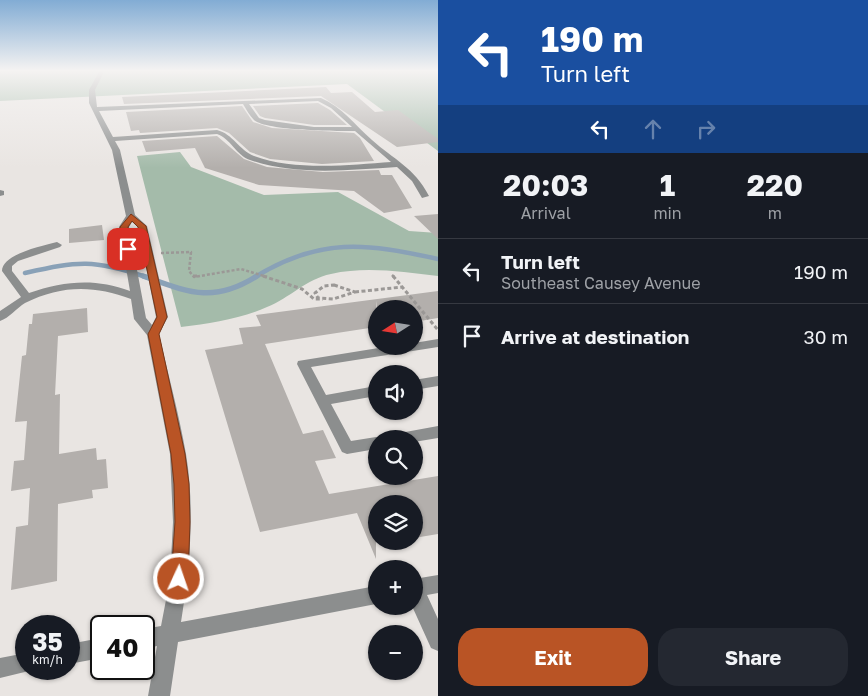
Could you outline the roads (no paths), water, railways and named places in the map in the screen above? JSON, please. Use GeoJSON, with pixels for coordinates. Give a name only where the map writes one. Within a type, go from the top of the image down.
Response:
{"type":"FeatureCollection","features":[{"type":"Feature","properties":{"kind":"street"},"geometry":{"type":"LineString","coordinates":[[93,102],[120,161],[131,216],[142,226],[162,317],[154,334]]}},
{"type":"Feature","properties":{"kind":"street"},"geometry":{"type":"LineString","coordinates":[[95,109],[234,102]]}},
{"type":"Feature","properties":{"kind":"street"},"geometry":{"type":"LineString","coordinates":[[244,102],[257,119],[264,122],[314,129],[358,129]]}},
{"type":"Feature","properties":{"kind":"street"},"geometry":{"type":"LineString","coordinates":[[324,102],[349,120],[371,142],[400,164],[421,187],[425,196]]}},
{"type":"Feature","properties":{"kind":"street"},"geometry":{"type":"LineString","coordinates":[[111,139],[211,132],[229,136],[242,154],[276,164],[315,166],[400,164]]}},
{"type":"Feature","properties":{"kind":"street"},"geometry":{"type":"LineString","coordinates":[[131,216],[124,227],[140,319],[154,334],[178,454],[181,484],[182,522],[179,579],[159,696]]}},
{"type":"Feature","properties":{"kind":"street"},"geometry":{"type":"LineString","coordinates":[[27,298],[7,271],[7,265],[14,259],[58,245]]}},
{"type":"Feature","properties":{"kind":"street"},"geometry":{"type":"LineString","coordinates":[[0,317],[27,298],[58,288],[103,286],[135,292]]}},
{"type":"Feature","properties":{"kind":"street"},"geometry":{"type":"LineString","coordinates":[[368,444],[347,448],[303,364],[438,343]]}},
{"type":"Feature","properties":{"kind":"street"},"geometry":{"type":"LineString","coordinates":[[423,384],[438,381]]}},
{"type":"Feature","properties":{"kind":"street"},"geometry":{"type":"LineString","coordinates":[[322,401],[368,392]]}},
{"type":"Feature","properties":{"kind":"street"},"geometry":{"type":"LineString","coordinates":[[423,435],[438,432]]}},
{"type":"Feature","properties":{"kind":"street"},"geometry":{"type":"LineString","coordinates":[[423,587],[438,584]]}},
{"type":"Feature","properties":{"kind":"street"},"geometry":{"type":"LineString","coordinates":[[155,637],[368,597]]}},
{"type":"Feature","properties":{"kind":"street"},"geometry":{"type":"LineString","coordinates":[[423,608],[438,641]]}},
{"type":"Feature","properties":{"kind":"street"},"geometry":{"type":"LineString","coordinates":[[0,668],[15,665]]}},
{"type":"Feature","properties":{"kind":"waterway"},"geometry":{"type":"LineString","coordinates":[[255,277],[301,255],[344,247],[388,249],[438,259]]}},
{"type":"Feature","properties":{"kind":"waterway"},"geometry":{"type":"LineString","coordinates":[[25,273],[59,266],[86,264],[112,267],[143,276]]}},
{"type":"Feature","properties":{"kind":"waterway"},"geometry":{"type":"LineString","coordinates":[[143,276],[174,287],[213,293],[241,285],[257,276]]}}]}
